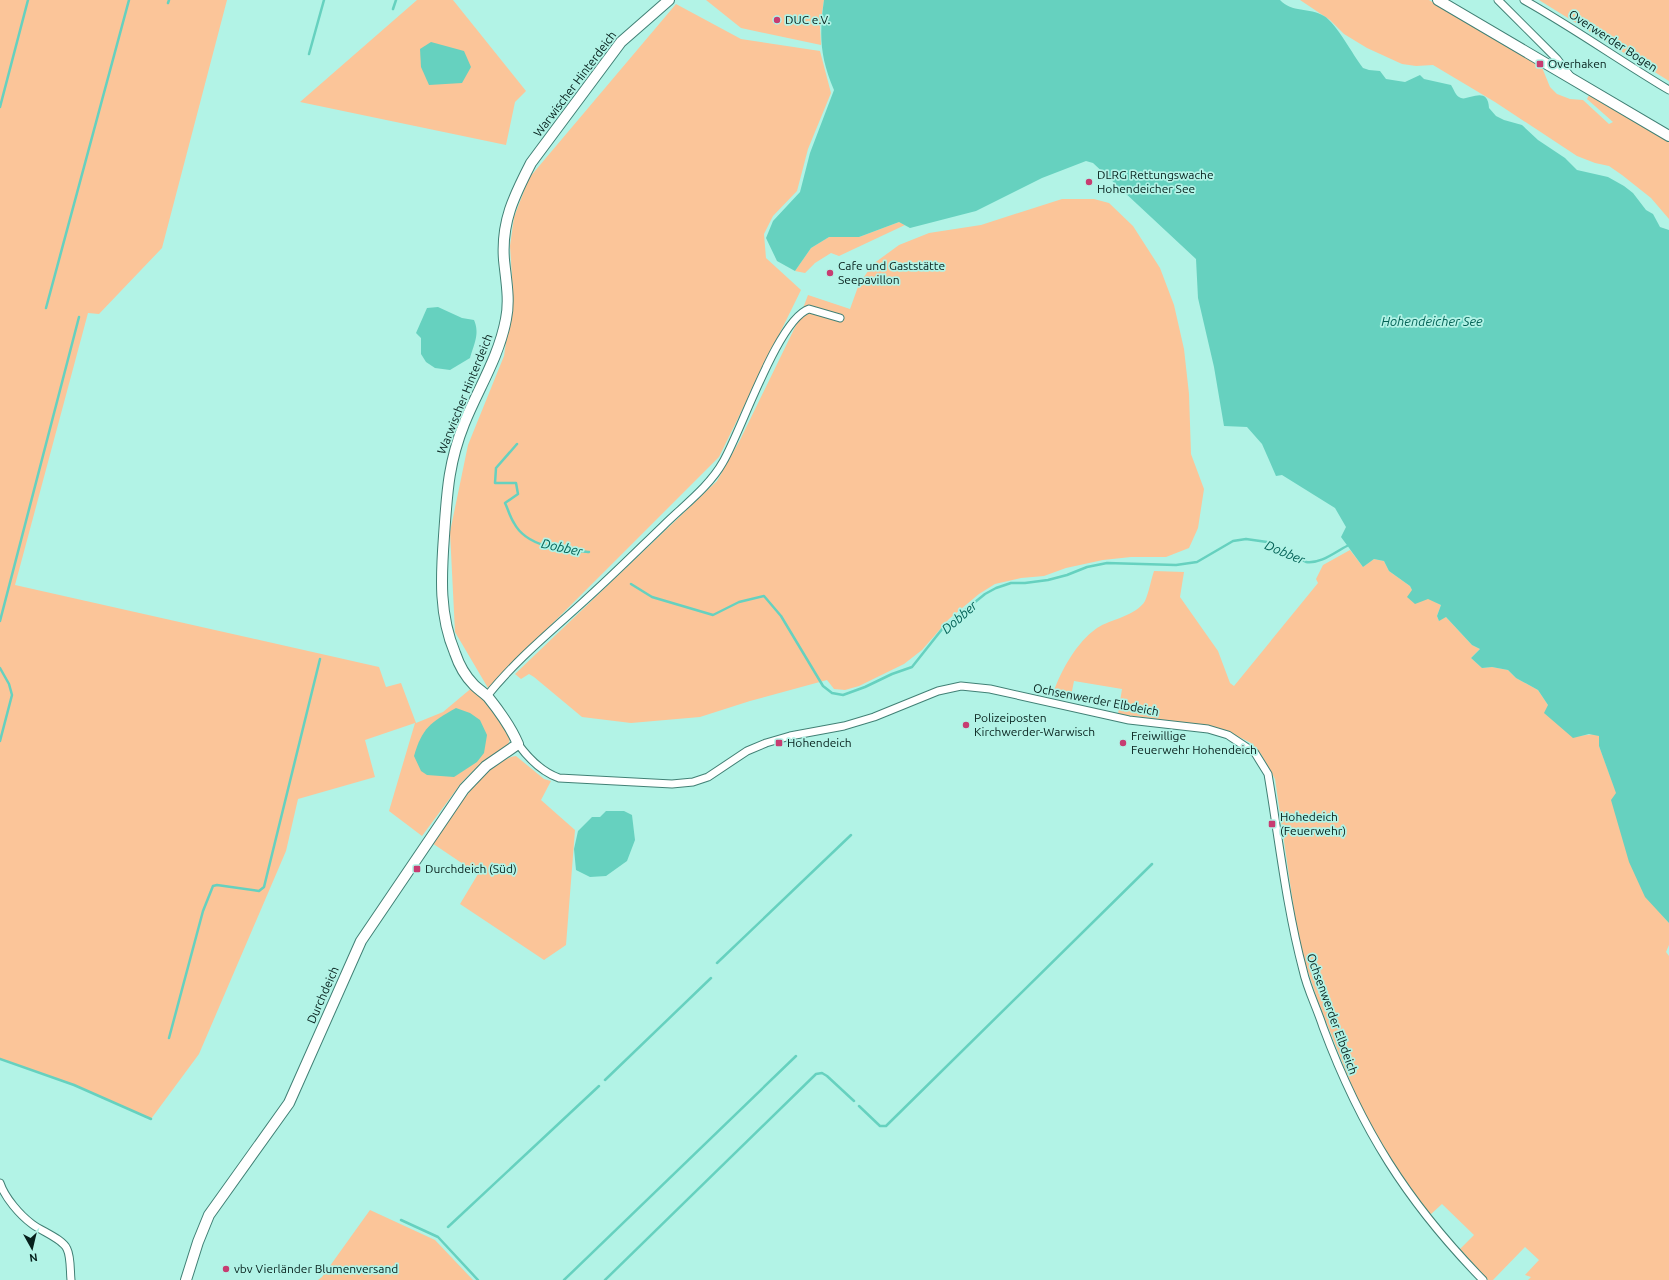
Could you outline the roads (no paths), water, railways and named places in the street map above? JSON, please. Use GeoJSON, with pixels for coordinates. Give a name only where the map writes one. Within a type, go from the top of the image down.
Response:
{"type":"FeatureCollection","features":[{"type":"Feature","properties":{"kind":"street","name":"Warwischer Hinterdeich"},"geometry":{"type":"LineString","coordinates":[[518,744],[511,728],[487,696],[467,677],[454,652],[442,604],[442,561],[445,500],[451,464],[465,422],[495,356],[506,318],[508,302],[504,259],[506,222],[510,204],[531,163],[621,42],[669,0]]}},
{"type":"Feature","properties":{"kind":"street"},"geometry":{"type":"LineString","coordinates":[[1438,0],[1669,136]]}},
{"type":"Feature","properties":{"kind":"street"},"geometry":{"type":"LineString","coordinates":[[1498,0],[1557,59],[1573,79]]}},
{"type":"Feature","properties":{"kind":"street","name":"Overwerder Bogen"},"geometry":{"type":"LineString","coordinates":[[1524,0],[1568,25],[1627,65],[1669,90]]}},
{"type":"Feature","properties":{"kind":"street"},"geometry":{"type":"LineString","coordinates":[[487,696],[506,673],[617,571],[717,472],[730,450],[768,365],[793,320],[799,314],[809,309],[840,318]]}},
{"type":"Feature","properties":{"kind":"street","name":"Ochsenwerder Elbdeich"},"geometry":{"type":"LineString","coordinates":[[518,744],[535,764],[547,773],[559,778],[686,783],[708,777],[747,751],[770,742],[790,736],[844,726],[938,691],[961,686],[984,688],[1129,720],[1208,729],[1228,735],[1255,753],[1268,774],[1294,936],[1303,973],[1351,1095],[1382,1154],[1398,1178],[1438,1231],[1483,1280]]}},
{"type":"Feature","properties":{"kind":"street","name":"Durchdeich"},"geometry":{"type":"LineString","coordinates":[[186,1280],[198,1242],[209,1215],[289,1103],[362,941],[464,790],[486,766],[518,744]]}},
{"type":"Feature","properties":{"kind":"street"},"geometry":{"type":"LineString","coordinates":[[0,1183],[2,1191],[31,1224],[62,1243],[67,1250],[71,1280]]}},
{"type":"Feature","properties":{"kind":"water","name":"Hohendeicher See"},"geometry":{"type":"Polygon","coordinates":[[[824,0],[1280,0],[1290,7],[1318,13],[1324,16],[1334,25],[1363,68],[1380,71],[1386,79],[1405,82],[1420,75],[1424,79],[1451,85],[1456,94],[1461,98],[1477,96],[1485,97],[1488,101],[1489,108],[1496,116],[1522,125],[1538,140],[1565,158],[1577,170],[1608,177],[1624,186],[1633,193],[1646,210],[1653,214],[1660,227],[1669,230],[1669,923],[1645,897],[1629,862],[1611,800],[1616,793],[1599,746],[1599,736],[1589,734],[1573,738],[1544,713],[1548,705],[1538,690],[1516,678],[1508,670],[1492,667],[1482,668],[1471,658],[1480,649],[1472,645],[1446,617],[1439,621],[1437,616],[1441,605],[1428,599],[1415,604],[1407,597],[1412,590],[1410,586],[1389,571],[1384,561],[1374,559],[1363,567],[1341,537],[1346,527],[1335,508],[1282,475],[1276,476],[1262,444],[1247,427],[1224,426],[1214,367],[1198,298],[1196,259],[1093,163],[1086,161],[1042,178],[976,211],[910,228],[899,222],[859,237],[829,237],[811,248],[795,271],[777,261],[766,238],[773,221],[800,192],[810,153],[834,90],[823,57],[821,25],[824,0]]]}},
{"type":"Feature","properties":{"kind":"water"},"geometry":{"type":"Polygon","coordinates":[[[431,42],[464,51],[471,67],[462,83],[429,85],[421,67],[420,49],[431,42]]]}},
{"type":"Feature","properties":{"kind":"water"},"geometry":{"type":"Polygon","coordinates":[[[438,307],[462,318],[474,320],[476,325],[476,339],[470,358],[450,370],[435,368],[426,362],[421,354],[421,338],[416,333],[427,308],[438,307]]]}},
{"type":"Feature","properties":{"kind":"water"},"geometry":{"type":"Polygon","coordinates":[[[456,708],[470,713],[480,720],[487,735],[484,753],[477,762],[454,777],[427,775],[421,771],[414,756],[420,739],[424,732],[434,722],[456,708]]]}},
{"type":"Feature","properties":{"kind":"water"},"geometry":{"type":"Polygon","coordinates":[[[606,811],[624,811],[632,815],[635,840],[627,861],[606,876],[590,877],[576,870],[574,849],[578,831],[592,817],[600,817],[606,811]]]}},
{"type":"Feature","properties":{"kind":"waterway"},"geometry":{"type":"LineString","coordinates":[[0,107],[28,0]]}},
{"type":"Feature","properties":{"kind":"waterway"},"geometry":{"type":"LineString","coordinates":[[46,308],[129,0]]}},
{"type":"Feature","properties":{"kind":"waterway"},"geometry":{"type":"LineString","coordinates":[[309,54],[324,0]]}},
{"type":"Feature","properties":{"kind":"waterway"},"geometry":{"type":"LineString","coordinates":[[393,9],[396,0]]}},
{"type":"Feature","properties":{"kind":"waterway"},"geometry":{"type":"LineString","coordinates":[[0,621],[79,317]]}},
{"type":"Feature","properties":{"kind":"waterway","name":"Dobber"},"geometry":{"type":"LineString","coordinates":[[517,444],[496,468],[495,483],[516,483],[518,494],[505,503],[514,523],[528,538],[537,543],[558,549],[589,552]]}},
{"type":"Feature","properties":{"kind":"waterway","name":"Dobber"},"geometry":{"type":"LineString","coordinates":[[631,584],[652,597],[713,615],[739,602],[764,596],[781,616],[823,686],[832,693],[843,695],[912,667],[943,628],[985,594],[996,588],[1011,583],[1048,580],[1067,575],[1087,567],[1107,563],[1176,565],[1197,562],[1233,541],[1246,539],[1267,542],[1306,562],[1317,561],[1328,557],[1347,546]]}},
{"type":"Feature","properties":{"kind":"waterway"},"geometry":{"type":"LineString","coordinates":[[169,1038],[203,911],[213,886],[217,885],[259,891],[264,887],[320,659]]}},
{"type":"Feature","properties":{"kind":"waterway"},"geometry":{"type":"LineString","coordinates":[[0,668],[9,684],[12,695],[0,741]]}},
{"type":"Feature","properties":{"kind":"waterway"},"geometry":{"type":"LineString","coordinates":[[717,963],[851,835]]}},
{"type":"Feature","properties":{"kind":"waterway"},"geometry":{"type":"LineString","coordinates":[[859,1106],[880,1126],[886,1126],[1152,864]]}},
{"type":"Feature","properties":{"kind":"waterway"},"geometry":{"type":"LineString","coordinates":[[605,1080],[711,978]]}},
{"type":"Feature","properties":{"kind":"waterway"},"geometry":{"type":"LineString","coordinates":[[564,1280],[796,1056]]}},
{"type":"Feature","properties":{"kind":"waterway"},"geometry":{"type":"LineString","coordinates":[[0,1059],[74,1085],[151,1119]]}},
{"type":"Feature","properties":{"kind":"waterway"},"geometry":{"type":"LineString","coordinates":[[605,1280],[816,1074],[822,1073],[827,1076],[854,1101]]}},
{"type":"Feature","properties":{"kind":"waterway"},"geometry":{"type":"LineString","coordinates":[[448,1227],[599,1086]]}},
{"type":"Feature","properties":{"kind":"waterway"},"geometry":{"type":"LineString","coordinates":[[401,1220],[438,1237],[478,1280]]}},
{"type":"Feature","properties":{"kind":"place","name":"DUC e.V."},"geometry":{"type":"Point","coordinates":[777,20]}},
{"type":"Feature","properties":{"kind":"place","name":"Overhaken"},"geometry":{"type":"Point","coordinates":[1540,64]}},
{"type":"Feature","properties":{"kind":"place","name":"DLRG Rettungswache Hohendeicher See"},"geometry":{"type":"Point","coordinates":[1089,182]}},
{"type":"Feature","properties":{"kind":"place","name":"Cafe und Gaststätte Seepavillon"},"geometry":{"type":"Point","coordinates":[830,273]}},
{"type":"Feature","properties":{"kind":"place","name":"Polizeiposten Kirchwerder-Warwisch"},"geometry":{"type":"Point","coordinates":[966,725]}},
{"type":"Feature","properties":{"kind":"place","name":"Hohendeich"},"geometry":{"type":"Point","coordinates":[779,743]}},
{"type":"Feature","properties":{"kind":"place","name":"Freiwillige Feuerwehr Hohendeich"},"geometry":{"type":"Point","coordinates":[1123,743]}},
{"type":"Feature","properties":{"kind":"place","name":"Hohedeich (Feuerwehr)"},"geometry":{"type":"Point","coordinates":[1272,824]}},
{"type":"Feature","properties":{"kind":"place","name":"Durchdeich (Süd)"},"geometry":{"type":"Point","coordinates":[417,869]}},
{"type":"Feature","properties":{"kind":"place","name":"vbv Vierländer Blumenversand"},"geometry":{"type":"Point","coordinates":[226,1269]}}]}
